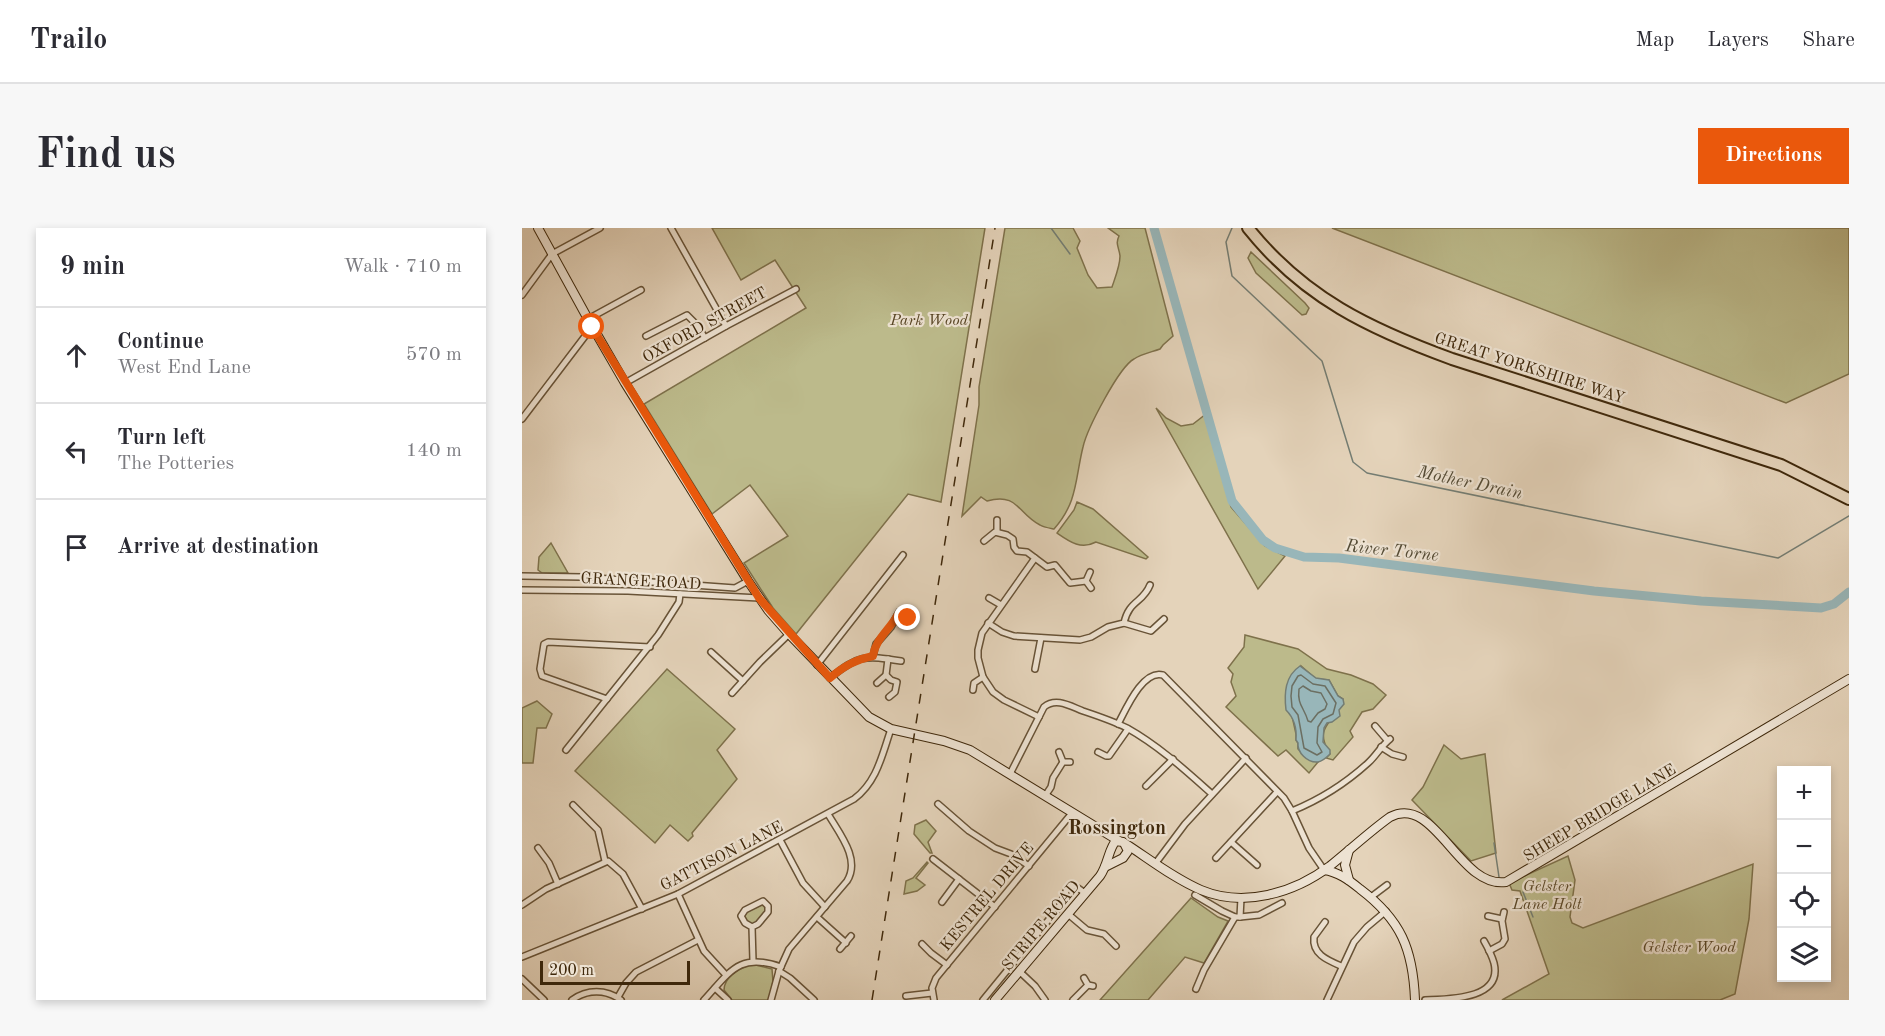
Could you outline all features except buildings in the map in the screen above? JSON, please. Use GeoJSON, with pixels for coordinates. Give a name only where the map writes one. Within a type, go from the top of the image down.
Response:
{"type":"FeatureCollection","features":[{"type":"Feature","properties":{"kind":"highway","name":"GREAT YORKSHIRE WAY"},"geometry":{"type":"LineString","coordinates":[[1248,228],[1276,260],[1301,282],[1364,323],[1404,342],[1781,465],[1849,499]]}},
{"type":"Feature","properties":{"kind":"highway","name":"GREAT YORKSHIRE WAY"},"geometry":{"type":"LineString","coordinates":[[1830,489],[1849,504]]}},
{"type":"Feature","properties":{"kind":"main road","name":"SHEEP BRIDGE LANE"},"geometry":{"type":"LineString","coordinates":[[538,228],[625,383],[748,582],[817,665],[869,717],[891,729],[944,741],[970,750],[1199,889],[1241,898],[1263,897],[1284,891],[1324,870],[1396,813],[1409,813],[1431,826],[1478,876],[1492,882],[1506,882],[1849,679]]}},
{"type":"Feature","properties":{"kind":"main road"},"geometry":{"type":"LineString","coordinates":[[1103,832],[1110,851],[1115,858],[1122,858],[1128,851],[1121,842],[1111,845],[1110,851]]}},
{"type":"Feature","properties":{"kind":"main road"},"geometry":{"type":"LineString","coordinates":[[1349,850],[1345,865],[1350,881]]}},
{"type":"Feature","properties":{"kind":"main road","name":"STRIPE ROAD"},"geometry":{"type":"LineString","coordinates":[[1106,867],[1110,851]]}},
{"type":"Feature","properties":{"kind":"main road","name":"SHEEP BRIDGE LANE"},"geometry":{"type":"LineString","coordinates":[[1122,858],[1136,857],[1152,862]]}},
{"type":"Feature","properties":{"kind":"main road","name":"STRIPE ROAD"},"geometry":{"type":"LineString","coordinates":[[995,1000],[1106,867],[1122,858]]}},
{"type":"Feature","properties":{"kind":"main road"},"geometry":{"type":"LineString","coordinates":[[1324,870],[1336,873],[1350,881],[1371,897],[1386,911],[1396,925],[1407,948],[1415,1000]]}},
{"type":"Feature","properties":{"kind":"street"},"geometry":{"type":"LineString","coordinates":[[523,292],[552,254],[600,228]]}},
{"type":"Feature","properties":{"kind":"street"},"geometry":{"type":"LineString","coordinates":[[671,228],[726,326]]}},
{"type":"Feature","properties":{"kind":"street","name":"OXFORD STREET"},"geometry":{"type":"LineString","coordinates":[[625,383],[795,289]]}},
{"type":"Feature","properties":{"kind":"street"},"geometry":{"type":"LineString","coordinates":[[588,319],[641,290]]}},
{"type":"Feature","properties":{"kind":"street"},"geometry":{"type":"LineString","coordinates":[[646,336],[687,315],[705,338]]}},
{"type":"Feature","properties":{"kind":"street"},"geometry":{"type":"LineString","coordinates":[[522,419],[592,327]]}},
{"type":"Feature","properties":{"kind":"street"},"geometry":{"type":"LineString","coordinates":[[997,520],[997,532]]}},
{"type":"Feature","properties":{"kind":"street"},"geometry":{"type":"LineString","coordinates":[[984,542],[997,532]]}},
{"type":"Feature","properties":{"kind":"street"},"geometry":{"type":"LineString","coordinates":[[997,532],[1011,537],[1017,551],[1027,552],[1047,567],[1056,565],[1070,584],[1086,581]]}},
{"type":"Feature","properties":{"kind":"street"},"geometry":{"type":"LineString","coordinates":[[817,665],[903,555]]}},
{"type":"Feature","properties":{"kind":"street"},"geometry":{"type":"LineString","coordinates":[[1035,558],[988,623],[982,633],[978,650],[979,666],[983,677],[998,696],[1039,717]]}},
{"type":"Feature","properties":{"kind":"street"},"geometry":{"type":"LineString","coordinates":[[1086,581],[1090,572]]}},
{"type":"Feature","properties":{"kind":"street"},"geometry":{"type":"LineString","coordinates":[[522,576],[582,577],[735,588],[748,582]]}},
{"type":"Feature","properties":{"kind":"street"},"geometry":{"type":"LineString","coordinates":[[582,577],[582,590]]}},
{"type":"Feature","properties":{"kind":"street"},"geometry":{"type":"LineString","coordinates":[[1086,581],[1091,588]]}},
{"type":"Feature","properties":{"kind":"street"},"geometry":{"type":"LineString","coordinates":[[566,750],[668,621],[682,595],[684,584]]}},
{"type":"Feature","properties":{"kind":"street"},"geometry":{"type":"LineString","coordinates":[[1124,623],[1128,609],[1149,588],[1154,594]]}},
{"type":"Feature","properties":{"kind":"street","name":"GRANGE ROAD"},"geometry":{"type":"LineString","coordinates":[[522,590],[582,590],[759,598]]}},
{"type":"Feature","properties":{"kind":"street"},"geometry":{"type":"LineString","coordinates":[[989,598],[1001,605]]}},
{"type":"Feature","properties":{"kind":"street"},"geometry":{"type":"LineString","coordinates":[[873,656],[876,644],[891,627],[898,614],[908,618]]}},
{"type":"Feature","properties":{"kind":"street"},"geometry":{"type":"LineString","coordinates":[[988,623],[1008,634],[1041,638],[1085,639],[1108,627],[1124,623],[1151,631],[1164,619]]}},
{"type":"Feature","properties":{"kind":"street"},"geometry":{"type":"LineString","coordinates":[[732,693],[789,634]]}},
{"type":"Feature","properties":{"kind":"street"},"geometry":{"type":"LineString","coordinates":[[1035,669],[1033,661],[1041,638]]}},
{"type":"Feature","properties":{"kind":"street"},"geometry":{"type":"LineString","coordinates":[[606,699],[545,678],[540,673],[543,647],[548,642],[650,646]]}},
{"type":"Feature","properties":{"kind":"street"},"geometry":{"type":"LineString","coordinates":[[711,652],[743,681]]}},
{"type":"Feature","properties":{"kind":"street"},"geometry":{"type":"LineString","coordinates":[[830,678],[857,659],[873,656],[901,661]]}},
{"type":"Feature","properties":{"kind":"street"},"geometry":{"type":"LineString","coordinates":[[877,683],[886,675],[888,659]]}},
{"type":"Feature","properties":{"kind":"street"},"geometry":{"type":"LineString","coordinates":[[1118,724],[1141,686],[1153,675],[1160,674],[1167,678],[1277,792],[1292,811],[1309,848],[1324,870]]}},
{"type":"Feature","properties":{"kind":"street"},"geometry":{"type":"LineString","coordinates":[[886,675],[897,682],[896,692],[890,697]]}},
{"type":"Feature","properties":{"kind":"street"},"geometry":{"type":"LineString","coordinates":[[973,690],[974,683],[983,677]]}},
{"type":"Feature","properties":{"kind":"street"},"geometry":{"type":"LineString","coordinates":[[1010,774],[1044,707],[1052,702],[1066,704],[1128,729],[1173,759],[1212,794]]}},
{"type":"Feature","properties":{"kind":"street"},"geometry":{"type":"LineString","coordinates":[[1292,811],[1313,802],[1371,761],[1389,739],[1375,726]]}},
{"type":"Feature","properties":{"kind":"street","name":"GATTISON LANE"},"geometry":{"type":"LineString","coordinates":[[522,957],[678,894],[854,800],[868,787],[876,773],[891,729]]}},
{"type":"Feature","properties":{"kind":"street"},"geometry":{"type":"LineString","coordinates":[[1098,752],[1108,756],[1128,729]]}},
{"type":"Feature","properties":{"kind":"street"},"geometry":{"type":"LineString","coordinates":[[1381,747],[1392,754],[1403,757]]}},
{"type":"Feature","properties":{"kind":"street"},"geometry":{"type":"LineString","coordinates":[[1045,796],[1051,787],[1053,778],[1066,762],[1059,752]]}},
{"type":"Feature","properties":{"kind":"street"},"geometry":{"type":"LineString","coordinates":[[1152,862],[1246,758]]}},
{"type":"Feature","properties":{"kind":"street"},"geometry":{"type":"LineString","coordinates":[[1146,786],[1173,759]]}},
{"type":"Feature","properties":{"kind":"street"},"geometry":{"type":"LineString","coordinates":[[1216,858],[1277,792]]}},
{"type":"Feature","properties":{"kind":"street"},"geometry":{"type":"LineString","coordinates":[[938,804],[969,831],[1029,866]]}},
{"type":"Feature","properties":{"kind":"street"},"geometry":{"type":"LineString","coordinates":[[573,806],[598,830],[605,861]]}},
{"type":"Feature","properties":{"kind":"street","name":"KESTREL DRIVE"},"geometry":{"type":"LineString","coordinates":[[932,993],[934,982],[946,965],[1072,813]]}},
{"type":"Feature","properties":{"kind":"street"},"geometry":{"type":"LineString","coordinates":[[771,1000],[780,969],[794,942],[849,878],[852,865],[849,852],[828,814]]}},
{"type":"Feature","properties":{"kind":"street"},"geometry":{"type":"LineString","coordinates":[[780,840],[808,891],[825,907]]}},
{"type":"Feature","properties":{"kind":"street"},"geometry":{"type":"LineString","coordinates":[[1232,842],[1257,865]]}},
{"type":"Feature","properties":{"kind":"street"},"geometry":{"type":"LineString","coordinates":[[538,848],[549,863],[558,884]]}},
{"type":"Feature","properties":{"kind":"street"},"geometry":{"type":"LineString","coordinates":[[933,858],[995,907]]}},
{"type":"Feature","properties":{"kind":"street"},"geometry":{"type":"LineString","coordinates":[[522,905],[605,861],[611,862],[623,874],[642,909]]}},
{"type":"Feature","properties":{"kind":"street"},"geometry":{"type":"LineString","coordinates":[[942,902],[959,879]]}},
{"type":"Feature","properties":{"kind":"street"},"geometry":{"type":"LineString","coordinates":[[1371,897],[1387,885]]}},
{"type":"Feature","properties":{"kind":"street"},"geometry":{"type":"LineString","coordinates":[[983,1000],[1059,907],[1068,887],[1075,886],[1085,893]]}},
{"type":"Feature","properties":{"kind":"street"},"geometry":{"type":"LineString","coordinates":[[678,894],[698,939],[726,975]]}},
{"type":"Feature","properties":{"kind":"street"},"geometry":{"type":"LineString","coordinates":[[1195,896],[1238,917],[1259,915],[1282,903]]}},
{"type":"Feature","properties":{"kind":"street"},"geometry":{"type":"LineString","coordinates":[[1196,989],[1210,959],[1238,917],[1241,898]]}},
{"type":"Feature","properties":{"kind":"street"},"geometry":{"type":"LineString","coordinates":[[760,901],[763,902],[768,906],[768,912],[758,924],[752,927],[743,920],[742,913],[760,901]]}},
{"type":"Feature","properties":{"kind":"street"},"geometry":{"type":"LineString","coordinates":[[1327,1000],[1354,942],[1386,911]]}},
{"type":"Feature","properties":{"kind":"street"},"geometry":{"type":"LineString","coordinates":[[1068,914],[1087,930],[1104,934],[1116,945]]}},
{"type":"Feature","properties":{"kind":"street"},"geometry":{"type":"LineString","coordinates":[[1488,916],[1503,915],[1505,939],[1502,944],[1489,951]]}},
{"type":"Feature","properties":{"kind":"street"},"geometry":{"type":"LineString","coordinates":[[817,917],[846,943]]}},
{"type":"Feature","properties":{"kind":"street"},"geometry":{"type":"LineString","coordinates":[[1324,926],[1314,937],[1314,948],[1323,957],[1341,966]]}},
{"type":"Feature","properties":{"kind":"street"},"geometry":{"type":"LineString","coordinates":[[752,927],[753,961]]}},
{"type":"Feature","properties":{"kind":"street"},"geometry":{"type":"LineString","coordinates":[[840,949],[851,936]]}},
{"type":"Feature","properties":{"kind":"street"},"geometry":{"type":"LineString","coordinates":[[572,1000],[580,995],[596,991],[620,999],[626,983],[636,972],[698,939]]}},
{"type":"Feature","properties":{"kind":"street"},"geometry":{"type":"LineString","coordinates":[[1425,1000],[1463,998],[1483,990],[1493,979],[1494,971],[1494,965],[1484,941]]}},
{"type":"Feature","properties":{"kind":"street"},"geometry":{"type":"LineString","coordinates":[[922,944],[946,965]]}},
{"type":"Feature","properties":{"kind":"street"},"geometry":{"type":"LineString","coordinates":[[704,1000],[726,975],[741,964],[753,961],[780,969],[814,1000]]}},
{"type":"Feature","properties":{"kind":"street"},"geometry":{"type":"LineString","coordinates":[[1019,971],[1035,986],[1045,1000]]}},
{"type":"Feature","properties":{"kind":"street"},"geometry":{"type":"LineString","coordinates":[[1073,1000],[1090,986],[1084,978]]}},
{"type":"Feature","properties":{"kind":"street"},"geometry":{"type":"LineString","coordinates":[[522,979],[544,1000]]}},
{"type":"Feature","properties":{"kind":"street"},"geometry":{"type":"LineString","coordinates":[[715,988],[728,1000]]}},
{"type":"Feature","properties":{"kind":"street"},"geometry":{"type":"LineString","coordinates":[[906,996],[932,993],[934,1000]]}},
{"type":"Feature","properties":{"kind":"green space","name":"Park Wood"},"geometry":{"type":"Polygon","coordinates":[[[712,228],[985,228],[941,502],[908,494],[796,634],[773,608],[744,563],[788,536],[750,485],[712,514],[644,404],[806,308],[775,260],[741,280],[712,228]]]}},
{"type":"Feature","properties":{"kind":"green space"},"geometry":{"type":"Polygon","coordinates":[[[1005,228],[1073,228],[1080,241],[1077,248],[1088,275],[1097,288],[1112,287],[1119,264],[1117,243],[1119,236],[1108,228],[1145,228],[1173,336],[1160,349],[1134,359],[1112,386],[1086,438],[1072,500],[1054,529],[1040,525],[1005,499],[987,501],[981,497],[962,516],[979,405],[979,387],[1005,228]]]}},
{"type":"Feature","properties":{"kind":"green space"},"geometry":{"type":"Polygon","coordinates":[[[1332,228],[1849,228],[1849,374],[1786,403],[1332,228]]]}},
{"type":"Feature","properties":{"kind":"green space"},"geometry":{"type":"Polygon","coordinates":[[[1251,252],[1305,303],[1309,308],[1306,314],[1302,315],[1256,273],[1248,258],[1251,252]]]}},
{"type":"Feature","properties":{"kind":"green space"},"geometry":{"type":"Polygon","coordinates":[[[1156,408],[1166,418],[1181,426],[1193,424],[1206,414],[1231,507],[1265,546],[1285,556],[1258,589],[1156,408]]]}},
{"type":"Feature","properties":{"kind":"green space"},"geometry":{"type":"Polygon","coordinates":[[[1077,502],[1093,509],[1148,557],[1146,559],[1096,542],[1085,545],[1076,544],[1057,533],[1074,510],[1077,502]]]}},
{"type":"Feature","properties":{"kind":"green space"},"geometry":{"type":"Polygon","coordinates":[[[551,543],[568,573],[542,573],[538,570],[539,557],[551,543]]]}},
{"type":"Feature","properties":{"kind":"green space"},"geometry":{"type":"Polygon","coordinates":[[[1245,635],[1298,649],[1327,669],[1373,684],[1386,695],[1373,709],[1362,712],[1350,731],[1353,737],[1333,760],[1326,758],[1330,754],[1323,737],[1324,730],[1343,699],[1338,696],[1329,680],[1316,679],[1301,666],[1292,716],[1298,749],[1309,759],[1318,762],[1309,773],[1286,750],[1278,756],[1226,707],[1236,696],[1231,682],[1233,674],[1228,668],[1244,647],[1245,635]]]}},
{"type":"Feature","properties":{"kind":"green space"},"geometry":{"type":"Polygon","coordinates":[[[667,669],[735,729],[717,750],[737,779],[692,833],[693,836],[688,841],[670,825],[655,843],[575,771],[667,669]]]}},
{"type":"Feature","properties":{"kind":"green space"},"geometry":{"type":"Polygon","coordinates":[[[537,701],[552,714],[546,728],[537,728],[533,763],[522,763],[522,708],[537,701]]]}},
{"type":"Feature","properties":{"kind":"green space"},"geometry":{"type":"Polygon","coordinates":[[[1444,745],[1461,759],[1485,754],[1496,853],[1471,861],[1412,800],[1423,787],[1444,745]]]}},
{"type":"Feature","properties":{"kind":"green space"},"geometry":{"type":"Polygon","coordinates":[[[926,820],[936,831],[928,842],[932,853],[914,834],[915,825],[926,820]]]}},
{"type":"Feature","properties":{"kind":"green space","name":"Gelster Wood"},"geometry":{"type":"Polygon","coordinates":[[[1568,856],[1575,880],[1570,917],[1572,923],[1583,928],[1753,864],[1749,919],[1735,994],[1720,1000],[1502,1000],[1549,974],[1520,891],[1512,890],[1509,883],[1568,856]]]}},
{"type":"Feature","properties":{"kind":"green space"},"geometry":{"type":"Polygon","coordinates":[[[927,862],[916,878],[925,885],[917,891],[904,894],[906,881],[913,878],[927,862]]]}},
{"type":"Feature","properties":{"kind":"green space"},"geometry":{"type":"Polygon","coordinates":[[[1191,898],[1218,917],[1228,921],[1204,963],[1185,957],[1148,1000],[1100,1000],[1191,898]]]}},
{"type":"Feature","properties":{"kind":"green space"},"geometry":{"type":"Polygon","coordinates":[[[760,901],[768,909],[755,926],[748,925],[742,913],[760,901]]]}},
{"type":"Feature","properties":{"kind":"green space"},"geometry":{"type":"Polygon","coordinates":[[[749,965],[772,969],[773,982],[769,1000],[732,1000],[724,990],[732,974],[749,965]]]}},
{"type":"Feature","properties":{"kind":"water"},"geometry":{"type":"Polygon","coordinates":[[[1300,666],[1316,678],[1329,680],[1338,696],[1343,699],[1344,704],[1339,710],[1340,716],[1327,723],[1324,728],[1323,742],[1330,750],[1330,754],[1318,762],[1310,761],[1301,753],[1296,740],[1294,724],[1286,710],[1285,697],[1288,680],[1300,666]]]}},
{"type":"Feature","properties":{"kind":"waterway"},"geometry":{"type":"LineString","coordinates":[[1051,228],[1070,254]]}},
{"type":"Feature","properties":{"kind":"waterway","name":"River Torne"},"geometry":{"type":"LineString","coordinates":[[1154,228],[1232,501],[1263,540],[1275,548],[1304,557],[1339,558],[1594,591],[1701,601],[1821,608],[1834,604],[1849,592]]}},
{"type":"Feature","properties":{"kind":"waterway","name":"Mother Drain"},"geometry":{"type":"LineString","coordinates":[[1232,228],[1226,242],[1232,276],[1322,361],[1353,462],[1367,473],[1778,558],[1849,516]]}},
{"type":"Feature","properties":{"kind":"waterway"},"geometry":{"type":"LineString","coordinates":[[1494,843],[1499,877]]}},
{"type":"Feature","properties":{"kind":"waterway"},"geometry":{"type":"LineString","coordinates":[[1523,892],[1533,917]]}},
{"type":"Feature","properties":{"kind":"railway"},"geometry":{"type":"LineString","coordinates":[[872,1000],[995,228]]}},
{"type":"Feature","properties":{"kind":"district","name":"Rossington"},"geometry":{"type":"Point","coordinates":[1117,827]}},
{"type":"Feature","properties":{"kind":"route"},"geometry":{"type":"LineString","coordinates":[[592,327],[759,598],[830,678],[847,664],[857,659],[873,656],[876,644],[891,627],[897,616],[908,618]]}},
{"type":"Feature","properties":{"kind":"park label","name":"Gelster Lane Holt"},"geometry":{"type":"Point","coordinates":[1547,894]}}]}
